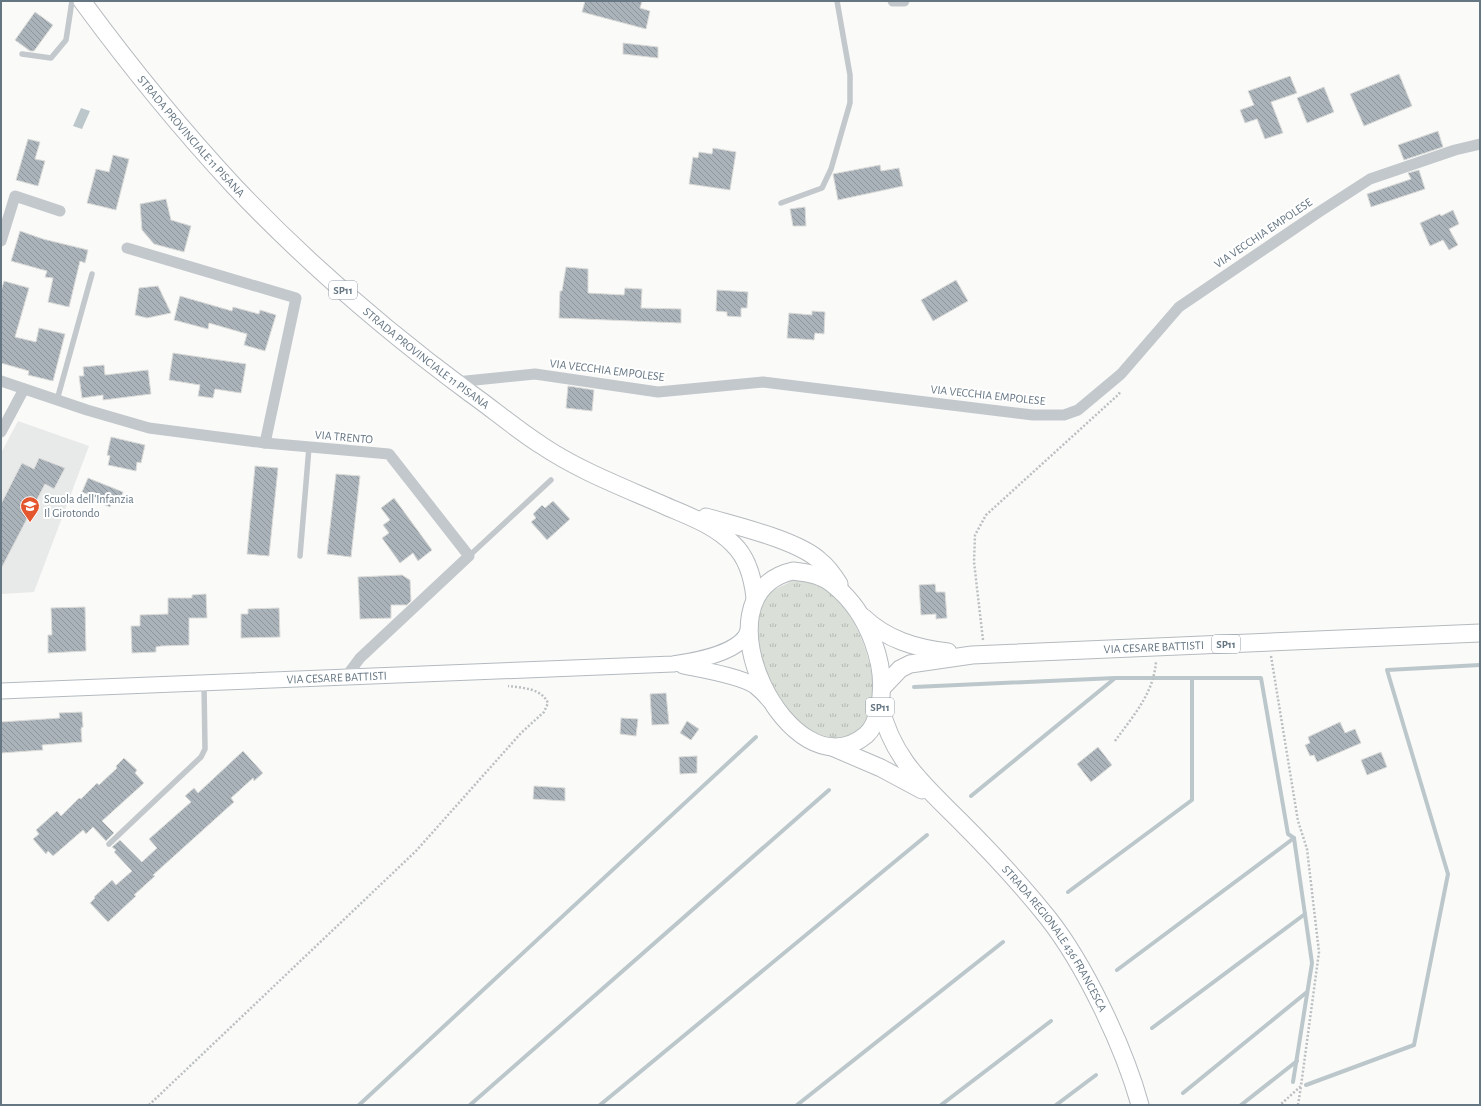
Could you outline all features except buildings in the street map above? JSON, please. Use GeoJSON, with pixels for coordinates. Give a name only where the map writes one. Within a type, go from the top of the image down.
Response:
{"type":"FeatureCollection","features":[{"type":"Feature","properties":{"kind":"main road","name":"STRADA PROVINCIALE 11 PISANA"},"geometry":{"type":"LineString","coordinates":[[82,1],[172,115],[235,187],[310,261],[400,339],[547,449],[600,478],[700,521],[722,534],[734,544],[744,559],[750,572],[755,598]]}},
{"type":"Feature","properties":{"kind":"main road","name":"STRADA PROVINCIALE 11 PISANA"},"geometry":{"type":"LineString","coordinates":[[665,506],[772,537],[812,554],[828,568],[854,606]]}},
{"type":"Feature","properties":{"kind":"main road","name":"VIA CESARE BATTISTI"},"geometry":{"type":"LineString","coordinates":[[854,606],[874,646],[880,665],[881,696],[876,720],[870,732],[862,738],[851,744],[839,747],[829,746],[804,737],[785,719],[775,706],[760,682],[754,665],[750,626],[755,598],[768,582],[780,574],[793,571],[819,576],[834,585],[875,627],[905,643],[921,649],[978,654]]}},
{"type":"Feature","properties":{"kind":"main road","name":"VIA CESARE BATTISTI"},"geometry":{"type":"LineString","coordinates":[[881,696],[895,673],[910,664],[978,654],[1480,633]]}},
{"type":"Feature","properties":{"kind":"main road"},"geometry":{"type":"LineString","coordinates":[[881,696],[885,725],[898,753],[905,764],[932,795]]}},
{"type":"Feature","properties":{"kind":"main road"},"geometry":{"type":"LineString","coordinates":[[829,746],[881,768],[932,795]]}},
{"type":"Feature","properties":{"kind":"main road","name":"STRADA REGIONALE 436 FRANCESCA"},"geometry":{"type":"LineString","coordinates":[[932,795],[959,820],[1049,919],[1083,972],[1110,1028],[1135,1088],[1140,1105]]}},
{"type":"Feature","properties":{"kind":"street"},"geometry":{"type":"LineString","coordinates":[[893,1],[904,1]]}},
{"type":"Feature","properties":{"kind":"street","name":"VIA VECCHIA EMPOLESE"},"geometry":{"type":"LineString","coordinates":[[456,382],[535,374],[658,392],[763,382],[1033,415],[1064,415],[1078,410],[1125,370],[1179,306],[1325,208],[1370,179],[1455,150],[1480,144]]}},
{"type":"Feature","properties":{"kind":"street"},"geometry":{"type":"LineString","coordinates":[[1,241],[15,196],[60,211]]}},
{"type":"Feature","properties":{"kind":"street"},"geometry":{"type":"LineString","coordinates":[[128,248],[296,298],[265,443]]}},
{"type":"Feature","properties":{"kind":"street","name":"VIA TRENTO"},"geometry":{"type":"LineString","coordinates":[[1,381],[149,428],[265,443],[389,454],[469,556]]}},
{"type":"Feature","properties":{"kind":"street"},"geometry":{"type":"LineString","coordinates":[[1,432],[24,389]]}},
{"type":"Feature","properties":{"kind":"street"},"geometry":{"type":"LineString","coordinates":[[345,678],[360,658],[469,556]]}},
{"type":"Feature","properties":{"kind":"street","name":"VIA CESARE BATTISTI"},"geometry":{"type":"LineString","coordinates":[[1,691],[672,664],[696,661],[726,650],[745,637],[750,626]]}},
{"type":"Feature","properties":{"kind":"street","name":"VIA CESARE BATTISTI"},"geometry":{"type":"LineString","coordinates":[[672,664],[709,671],[746,682],[755,686],[775,706]]}},
{"type":"Feature","properties":{"kind":"lane"},"geometry":{"type":"LineString","coordinates":[[22,54],[51,58],[66,40],[72,1]]}},
{"type":"Feature","properties":{"kind":"lane"},"geometry":{"type":"LineString","coordinates":[[782,203],[822,188],[831,169],[850,103],[850,74],[837,1]]}},
{"type":"Feature","properties":{"kind":"lane"},"geometry":{"type":"LineString","coordinates":[[57,400],[92,274]]}},
{"type":"Feature","properties":{"kind":"lane"},"geometry":{"type":"LineString","coordinates":[[300,556],[309,447]]}},
{"type":"Feature","properties":{"kind":"lane"},"geometry":{"type":"LineString","coordinates":[[469,556],[551,480]]}},
{"type":"Feature","properties":{"kind":"lane"},"geometry":{"type":"LineString","coordinates":[[109,844],[200,757],[205,749],[204,684]]}},
{"type":"Feature","properties":{"kind":"path"},"geometry":{"type":"LineString","coordinates":[[978,654],[974,562],[976,535],[986,515],[1119,394],[1125,370]]}},
{"type":"Feature","properties":{"kind":"path"},"geometry":{"type":"LineString","coordinates":[[1268,642],[1298,821],[1307,849],[1318,952],[1298,1105]]}},
{"type":"Feature","properties":{"kind":"path"},"geometry":{"type":"LineString","coordinates":[[1115,741],[1150,689],[1155,674]]}},
{"type":"Feature","properties":{"kind":"path"},"geometry":{"type":"LineString","coordinates":[[149,1105],[416,851],[521,733],[544,712],[548,703],[545,697],[537,691],[501,685]]}},
{"type":"Feature","properties":{"kind":"path"},"geometry":{"type":"LineString","coordinates":[[1280,1105],[1301,1086]]}},
{"type":"Feature","properties":{"kind":"shaded area"},"geometry":{"type":"Polygon","coordinates":[[[81,108],[90,111],[82,129],[73,126],[81,108]]]}},
{"type":"Feature","properties":{"kind":"shaded area","name":"Scuola dell'Infanzia Il Girotondo"},"geometry":{"type":"Polygon","coordinates":[[[18,421],[89,446],[34,592],[1,594],[1,453],[18,421]]]}},
{"type":"Feature","properties":{"kind":"green space"},"geometry":{"type":"Polygon","coordinates":[[[794,580],[808,582],[820,586],[828,591],[840,602],[860,635],[868,656],[872,676],[873,696],[870,713],[862,727],[855,733],[840,738],[833,738],[822,735],[806,727],[791,713],[778,695],[768,675],[761,653],[758,632],[760,612],[770,593],[794,580]]]}},
{"type":"Feature","properties":{"kind":"waterway"},"geometry":{"type":"LineString","coordinates":[[1306,1085],[1414,1045],[1448,874],[1387,670],[1480,665]]}},
{"type":"Feature","properties":{"kind":"waterway"},"geometry":{"type":"LineString","coordinates":[[914,687],[1115,678],[1261,678],[1288,834],[1294,838],[1312,963],[1293,1082]]}},
{"type":"Feature","properties":{"kind":"waterway"},"geometry":{"type":"LineString","coordinates":[[971,796],[1114,679]]}},
{"type":"Feature","properties":{"kind":"waterway"},"geometry":{"type":"LineString","coordinates":[[1068,892],[1192,800],[1192,679]]}},
{"type":"Feature","properties":{"kind":"waterway"},"geometry":{"type":"LineString","coordinates":[[359,1105],[756,737]]}},
{"type":"Feature","properties":{"kind":"waterway"},"geometry":{"type":"LineString","coordinates":[[470,1105],[829,790]]}},
{"type":"Feature","properties":{"kind":"waterway"},"geometry":{"type":"LineString","coordinates":[[600,1105],[927,835]]}},
{"type":"Feature","properties":{"kind":"waterway"},"geometry":{"type":"LineString","coordinates":[[1117,970],[1294,838]]}},
{"type":"Feature","properties":{"kind":"waterway"},"geometry":{"type":"LineString","coordinates":[[1152,1028],[1305,914]]}},
{"type":"Feature","properties":{"kind":"waterway"},"geometry":{"type":"LineString","coordinates":[[797,1105],[1003,942]]}},
{"type":"Feature","properties":{"kind":"waterway"},"geometry":{"type":"LineString","coordinates":[[1183,1093],[1307,992]]}},
{"type":"Feature","properties":{"kind":"waterway"},"geometry":{"type":"LineString","coordinates":[[941,1105],[1051,1021]]}},
{"type":"Feature","properties":{"kind":"waterway"},"geometry":{"type":"LineString","coordinates":[[1241,1105],[1297,1061]]}},
{"type":"Feature","properties":{"kind":"waterway"},"geometry":{"type":"LineString","coordinates":[[1056,1105],[1096,1075]]}},
{"type":"Feature","properties":{"kind":"place","name":"Scuola dell'Infanzia Il Girotondo"},"geometry":{"type":"Point","coordinates":[30,523]}}]}
